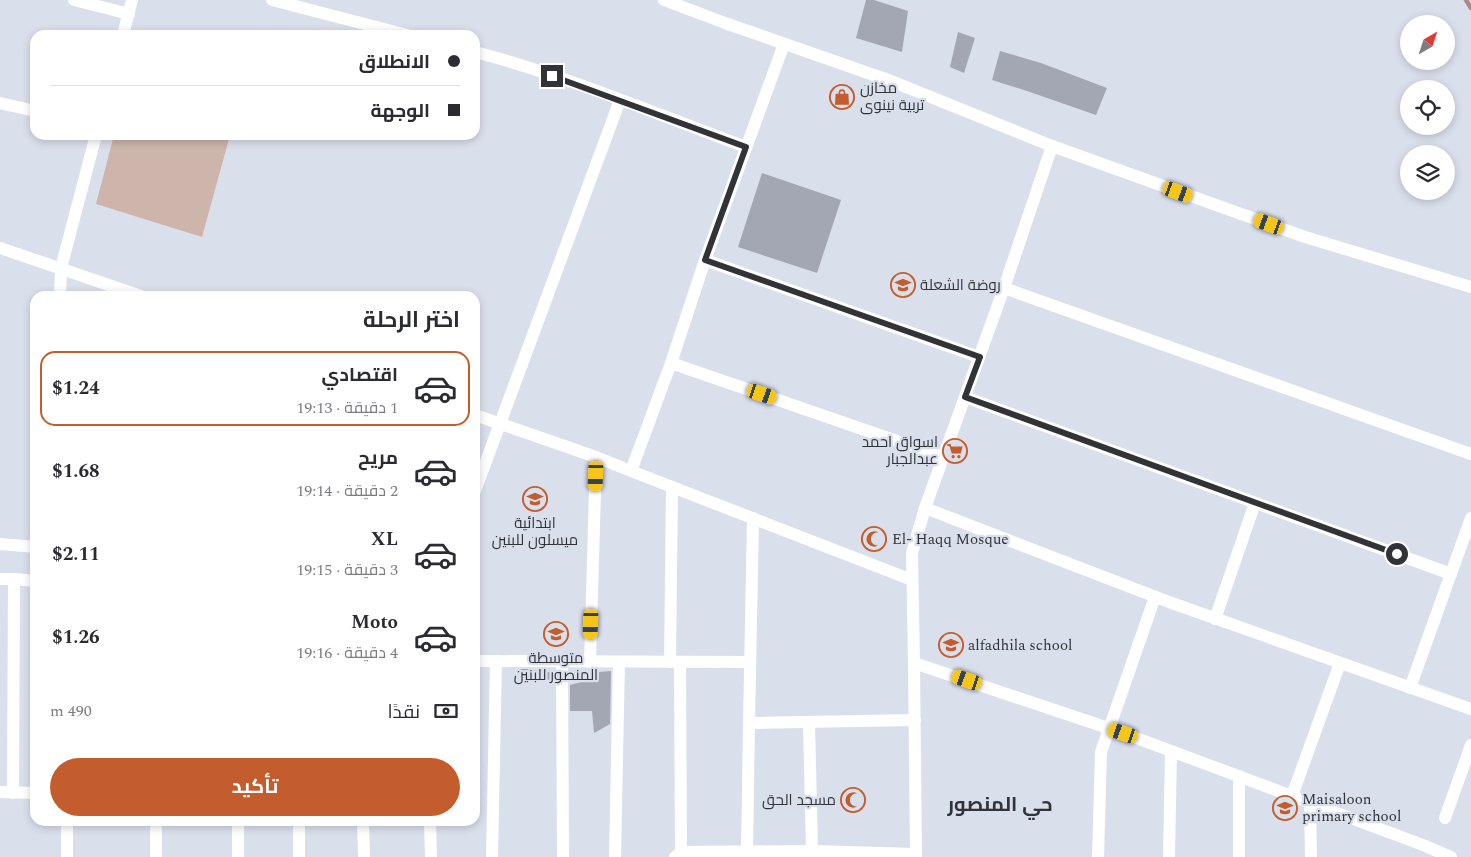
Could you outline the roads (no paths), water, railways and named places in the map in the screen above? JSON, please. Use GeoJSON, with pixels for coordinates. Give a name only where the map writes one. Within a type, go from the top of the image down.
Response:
{"type":"FeatureCollection","features":[{"type":"Feature","properties":{"kind":"street"},"geometry":{"type":"LineString","coordinates":[[74,0],[128,14]]}},
{"type":"Feature","properties":{"kind":"street"},"geometry":{"type":"LineString","coordinates":[[124,30],[132,0]]}},
{"type":"Feature","properties":{"kind":"street"},"geometry":{"type":"LineString","coordinates":[[272,0],[388,30]]}},
{"type":"Feature","properties":{"kind":"street"},"geometry":{"type":"LineString","coordinates":[[664,0],[891,81],[1052,146],[1305,237],[1471,287]]}},
{"type":"Feature","properties":{"kind":"street"},"geometry":{"type":"LineString","coordinates":[[631,471],[671,363],[705,260],[784,44]]}},
{"type":"Feature","properties":{"kind":"street"},"geometry":{"type":"LineString","coordinates":[[480,53],[515,63],[746,147]]}},
{"type":"Feature","properties":{"kind":"street"},"geometry":{"type":"LineString","coordinates":[[480,477],[620,100]]}},
{"type":"Feature","properties":{"kind":"street"},"geometry":{"type":"LineString","coordinates":[[0,104],[30,110]]}},
{"type":"Feature","properties":{"kind":"street"},"geometry":{"type":"LineString","coordinates":[[60,291],[61,268],[95,140]]}},
{"type":"Feature","properties":{"kind":"street"},"geometry":{"type":"LineString","coordinates":[[672,487],[678,855],[812,851],[916,855],[912,553],[925,508],[980,357],[1052,146]]}},
{"type":"Feature","properties":{"kind":"street"},"geometry":{"type":"LineString","coordinates":[[0,248],[127,291]]}},
{"type":"Feature","properties":{"kind":"street"},"geometry":{"type":"LineString","coordinates":[[705,260],[980,357]]}},
{"type":"Feature","properties":{"kind":"street"},"geometry":{"type":"LineString","coordinates":[[1004,288],[1471,454]]}},
{"type":"Feature","properties":{"kind":"street"},"geometry":{"type":"LineString","coordinates":[[671,363],[943,457]]}},
{"type":"Feature","properties":{"kind":"street"},"geometry":{"type":"LineString","coordinates":[[965,397],[1451,574]]}},
{"type":"Feature","properties":{"kind":"street"},"geometry":{"type":"LineString","coordinates":[[480,417],[596,457],[912,580]]}},
{"type":"Feature","properties":{"kind":"street"},"geometry":{"type":"LineString","coordinates":[[590,662],[596,457]]}},
{"type":"Feature","properties":{"kind":"street"},"geometry":{"type":"LineString","coordinates":[[1215,619],[1255,503]]}},
{"type":"Feature","properties":{"kind":"street"},"geometry":{"type":"LineString","coordinates":[[925,508],[1155,597],[1471,709]]}},
{"type":"Feature","properties":{"kind":"street"},"geometry":{"type":"LineString","coordinates":[[747,852],[753,518]]}},
{"type":"Feature","properties":{"kind":"street"},"geometry":{"type":"LineString","coordinates":[[1410,688],[1471,518]]}},
{"type":"Feature","properties":{"kind":"street"},"geometry":{"type":"LineString","coordinates":[[0,544],[30,546]]}},
{"type":"Feature","properties":{"kind":"street"},"geometry":{"type":"LineString","coordinates":[[0,579],[30,580]]}},
{"type":"Feature","properties":{"kind":"street"},"geometry":{"type":"LineString","coordinates":[[14,579],[6,792],[30,793]]}},
{"type":"Feature","properties":{"kind":"street"},"geometry":{"type":"LineString","coordinates":[[1098,857],[1101,752],[1155,597]]}},
{"type":"Feature","properties":{"kind":"street"},"geometry":{"type":"LineString","coordinates":[[480,661],[749,662]]}},
{"type":"Feature","properties":{"kind":"street"},"geometry":{"type":"LineString","coordinates":[[492,857],[496,661]]}},
{"type":"Feature","properties":{"kind":"street"},"geometry":{"type":"LineString","coordinates":[[562,662],[563,857]]}},
{"type":"Feature","properties":{"kind":"street"},"geometry":{"type":"LineString","coordinates":[[615,857],[619,662]]}},
{"type":"Feature","properties":{"kind":"street"},"geometry":{"type":"LineString","coordinates":[[914,663],[1108,728],[1423,845],[1450,857]]}},
{"type":"Feature","properties":{"kind":"street"},"geometry":{"type":"LineString","coordinates":[[1292,796],[1340,663]]}},
{"type":"Feature","properties":{"kind":"street"},"geometry":{"type":"LineString","coordinates":[[748,723],[915,720]]}},
{"type":"Feature","properties":{"kind":"street"},"geometry":{"type":"LineString","coordinates":[[808,722],[812,851]]}},
{"type":"Feature","properties":{"kind":"street"},"geometry":{"type":"LineString","coordinates":[[1445,818],[1471,745]]}},
{"type":"Feature","properties":{"kind":"street"},"geometry":{"type":"LineString","coordinates":[[1169,857],[1171,751]]}},
{"type":"Feature","properties":{"kind":"street"},"geometry":{"type":"LineString","coordinates":[[1239,776],[1239,857]]}},
{"type":"Feature","properties":{"kind":"street"},"geometry":{"type":"LineString","coordinates":[[1310,803],[1311,857]]}},
{"type":"Feature","properties":{"kind":"street"},"geometry":{"type":"LineString","coordinates":[[66,826],[67,857]]}},
{"type":"Feature","properties":{"kind":"street"},"geometry":{"type":"LineString","coordinates":[[156,826],[156,857]]}},
{"type":"Feature","properties":{"kind":"street"},"geometry":{"type":"LineString","coordinates":[[238,826],[238,857]]}},
{"type":"Feature","properties":{"kind":"street"},"geometry":{"type":"LineString","coordinates":[[299,826],[299,857]]}},
{"type":"Feature","properties":{"kind":"street"},"geometry":{"type":"LineString","coordinates":[[363,826],[364,857]]}},
{"type":"Feature","properties":{"kind":"street"},"geometry":{"type":"LineString","coordinates":[[430,826],[431,857]]}},
{"type":"Feature","properties":{"kind":"waterway"},"geometry":{"type":"LineString","coordinates":[[1466,0],[1471,8]]}},
{"type":"Feature","properties":{"kind":"place","name":"مخازن تربية نينوى"},"geometry":{"type":"Point","coordinates":[842,97]}},
{"type":"Feature","properties":{"kind":"place","name":"روضة الشعلة"},"geometry":{"type":"Point","coordinates":[903,285]}},
{"type":"Feature","properties":{"kind":"place","name":"اسواق احمد عبدالجبار"},"geometry":{"type":"Point","coordinates":[955,451]}},
{"type":"Feature","properties":{"kind":"place","name":"ابتدائية ميسلون للبنين"},"geometry":{"type":"Point","coordinates":[535,499]}},
{"type":"Feature","properties":{"kind":"place","name":"El- Haqq Mosque"},"geometry":{"type":"Point","coordinates":[874,539]}},
{"type":"Feature","properties":{"kind":"place","name":"متوسطة المنصور للبنين"},"geometry":{"type":"Point","coordinates":[556,634]}},
{"type":"Feature","properties":{"kind":"place","name":"alfadhila school"},"geometry":{"type":"Point","coordinates":[951,645]}},
{"type":"Feature","properties":{"kind":"place","name":"مسجد الحق"},"geometry":{"type":"Point","coordinates":[853,800]}},
{"type":"Feature","properties":{"kind":"place","name":"Maisaloon primary school"},"geometry":{"type":"Point","coordinates":[1285,808]}},
{"type":"Feature","properties":{"kind":"district","name":"حي المنصور"},"geometry":{"type":"Point","coordinates":[1000,805]}}]}
